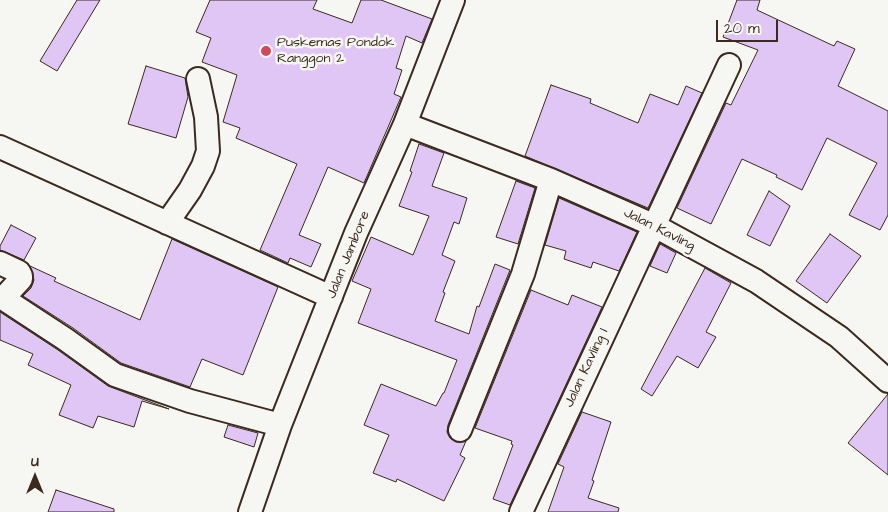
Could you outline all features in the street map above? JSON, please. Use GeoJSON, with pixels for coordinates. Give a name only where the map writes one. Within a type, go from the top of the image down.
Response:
{"type":"FeatureCollection","features":[{"type":"Feature","properties":{"kind":"street","name":"Jalan Jambore"},"geometry":{"type":"LineString","coordinates":[[250,512],[280,425],[356,233],[404,124],[453,0]]}},
{"type":"Feature","properties":{"kind":"street","name":"Jalan Kavling I"},"geometry":{"type":"LineString","coordinates":[[520,512],[729,65]]}},
{"type":"Feature","properties":{"kind":"street"},"geometry":{"type":"LineString","coordinates":[[167,223],[190,190],[208,152],[206,117],[198,79]]}},
{"type":"Feature","properties":{"kind":"street","name":"Jalan Kavling"},"geometry":{"type":"LineString","coordinates":[[404,124],[551,180],[653,225],[756,281],[839,337],[888,381]]}},
{"type":"Feature","properties":{"kind":"street"},"geometry":{"type":"LineString","coordinates":[[0,147],[331,297]]}},
{"type":"Feature","properties":{"kind":"street"},"geometry":{"type":"LineString","coordinates":[[460,430],[523,274],[551,180]]}},
{"type":"Feature","properties":{"kind":"street"},"geometry":{"type":"LineString","coordinates":[[0,263],[19,272],[21,276],[21,279],[8,293],[7,301],[71,343],[104,369],[115,375],[190,401],[280,425]]}},
{"type":"Feature","properties":{"kind":"building"},"geometry":{"type":"Polygon","coordinates":[[[77,0],[100,0],[57,71],[40,61],[77,0]]]}},
{"type":"Feature","properties":{"kind":"building"},"geometry":{"type":"Polygon","coordinates":[[[210,0],[317,0],[313,9],[352,23],[361,0],[381,0],[432,19],[422,43],[406,36],[396,68],[402,70],[394,94],[401,97],[364,183],[328,167],[299,235],[321,244],[311,267],[290,258],[288,263],[260,250],[297,164],[236,138],[240,128],[223,122],[237,75],[202,62],[211,38],[196,32],[210,0]]]}},
{"type":"Feature","properties":{"kind":"building"},"geometry":{"type":"Polygon","coordinates":[[[737,0],[760,0],[757,10],[834,46],[837,41],[855,49],[838,86],[888,111],[888,215],[880,230],[849,215],[877,163],[827,138],[802,190],[776,177],[777,175],[742,159],[711,224],[677,208],[726,103],[731,105],[758,50],[723,37],[737,0]]]}},
{"type":"Feature","properties":{"kind":"building"},"geometry":{"type":"Polygon","coordinates":[[[146,66],[185,78],[188,97],[176,138],[128,124],[146,66]]]}},
{"type":"Feature","properties":{"kind":"building"},"geometry":{"type":"Polygon","coordinates":[[[551,85],[591,99],[590,103],[638,123],[650,94],[678,105],[686,86],[702,93],[648,208],[525,156],[551,85]]]}},
{"type":"Feature","properties":{"kind":"building"},"geometry":{"type":"Polygon","coordinates":[[[419,144],[444,153],[432,186],[467,198],[459,224],[454,222],[442,255],[455,261],[443,292],[445,293],[435,321],[469,334],[477,306],[479,307],[495,264],[510,270],[448,425],[447,432],[450,438],[456,442],[466,441],[460,455],[465,458],[444,501],[397,479],[396,482],[373,473],[389,435],[364,425],[381,384],[436,406],[444,393],[457,360],[358,323],[371,289],[352,281],[371,237],[413,255],[429,216],[399,206],[412,172],[410,171],[419,144]]]}},
{"type":"Feature","properties":{"kind":"building"},"geometry":{"type":"Polygon","coordinates":[[[516,181],[535,188],[518,244],[496,237],[516,181]]]}},
{"type":"Feature","properties":{"kind":"building"},"geometry":{"type":"Polygon","coordinates":[[[769,191],[790,206],[770,246],[747,235],[769,191]]]}},
{"type":"Feature","properties":{"kind":"building"},"geometry":{"type":"Polygon","coordinates":[[[559,198],[637,232],[619,271],[593,262],[591,268],[564,259],[566,251],[545,245],[559,198]]]}},
{"type":"Feature","properties":{"kind":"building"},"geometry":{"type":"Polygon","coordinates":[[[11,225],[36,238],[24,260],[0,250],[0,246],[11,225]]]}},
{"type":"Feature","properties":{"kind":"building"},"geometry":{"type":"Polygon","coordinates":[[[830,234],[861,256],[827,303],[796,281],[830,234]]]}},
{"type":"Feature","properties":{"kind":"building"},"geometry":{"type":"Polygon","coordinates":[[[172,239],[278,287],[243,375],[202,359],[190,387],[121,363],[73,328],[23,296],[31,288],[34,280],[30,266],[56,278],[54,281],[140,320],[172,239]]]}},
{"type":"Feature","properties":{"kind":"building"},"geometry":{"type":"Polygon","coordinates":[[[660,244],[676,253],[667,273],[650,266],[660,244]]]}},
{"type":"Feature","properties":{"kind":"building"},"geometry":{"type":"Polygon","coordinates":[[[705,268],[731,283],[706,332],[716,337],[698,368],[677,356],[652,396],[641,389],[705,268]]]}},
{"type":"Feature","properties":{"kind":"building"},"geometry":{"type":"Polygon","coordinates":[[[531,290],[568,305],[572,295],[602,307],[510,505],[493,499],[513,445],[511,444],[512,441],[475,428],[531,290]]]}},
{"type":"Feature","properties":{"kind":"building"},"geometry":{"type":"Polygon","coordinates":[[[0,312],[108,386],[169,409],[142,401],[134,427],[98,416],[93,428],[59,415],[71,385],[28,365],[33,354],[0,340],[0,312]]]}},
{"type":"Feature","properties":{"kind":"building"},"geometry":{"type":"Polygon","coordinates":[[[888,394],[888,475],[848,443],[888,394]]]}},
{"type":"Feature","properties":{"kind":"building"},"geometry":{"type":"Polygon","coordinates":[[[582,412],[611,422],[588,498],[619,508],[618,512],[548,512],[564,467],[558,464],[582,412]]]}},
{"type":"Feature","properties":{"kind":"building"},"geometry":{"type":"Polygon","coordinates":[[[228,425],[258,433],[254,447],[224,437],[228,425]]]}},
{"type":"Feature","properties":{"kind":"building"},"geometry":{"type":"Polygon","coordinates":[[[56,490],[114,509],[114,512],[48,512],[56,490]]]}},
{"type":"Feature","properties":{"kind":"place","name":"Puskemas Pondok Ranggon 2"},"geometry":{"type":"Point","coordinates":[266,51]}}]}
